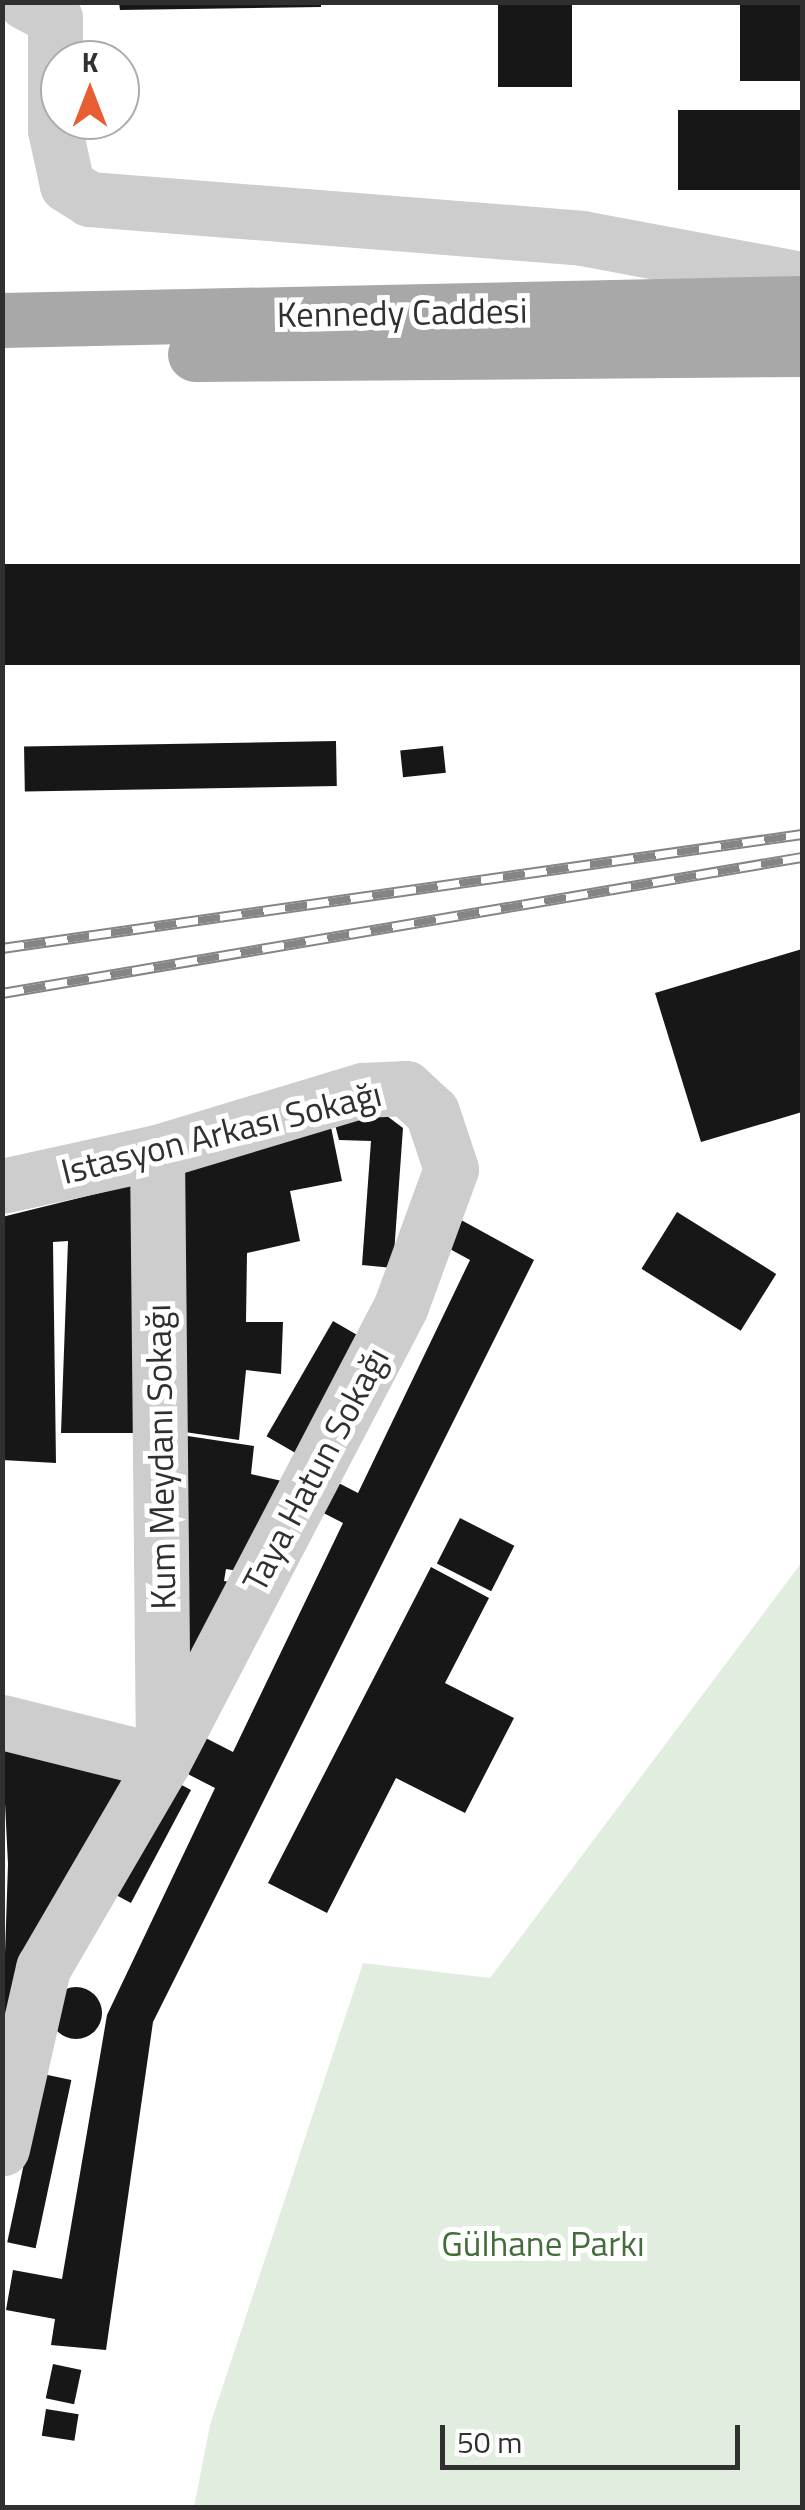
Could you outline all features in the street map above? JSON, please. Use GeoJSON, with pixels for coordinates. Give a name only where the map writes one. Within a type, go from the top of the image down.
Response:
{"type":"FeatureCollection","features":[{"type":"Feature","properties":{"kind":"main road","name":"Kennedy Caddesi"},"geometry":{"type":"LineString","coordinates":[[2,320],[802,303]]}},
{"type":"Feature","properties":{"kind":"main road","name":"Kennedy Caddesi"},"geometry":{"type":"LineString","coordinates":[[2,355],[802,350]]}},
{"type":"Feature","properties":{"kind":"street"},"geometry":{"type":"LineString","coordinates":[[26,2],[55,18],[55,130],[67,186],[89,199],[582,238],[802,279]]}},
{"type":"Feature","properties":{"kind":"street","name":"Istasyon Arkası Sokağı"},"geometry":{"type":"LineString","coordinates":[[2,1186],[158,1152],[363,1090],[406,1088],[432,1112],[451,1169]]}},
{"type":"Feature","properties":{"kind":"street","name":"Kum Meydanı Sokağı"},"geometry":{"type":"LineString","coordinates":[[158,1152],[164,1762]]}},
{"type":"Feature","properties":{"kind":"street","name":"Taya Hatun Sokağı"},"geometry":{"type":"LineString","coordinates":[[2,2148],[43,1968],[164,1762],[401,1306],[451,1169]]}},
{"type":"Feature","properties":{"kind":"street"},"geometry":{"type":"LineString","coordinates":[[2,1722],[164,1762]]}},
{"type":"Feature","properties":{"kind":"green space","name":"Gülhane Parkı"},"geometry":{"type":"Polygon","coordinates":[[[802,1562],[802,2507],[194,2507],[210,2425],[363,1963],[490,1978],[802,1562]]]}},
{"type":"Feature","properties":{"kind":"building"},"geometry":{"type":"Polygon","coordinates":[[[119,2],[321,2],[321,7],[120,10],[119,2]]]}},
{"type":"Feature","properties":{"kind":"building"},"geometry":{"type":"Polygon","coordinates":[[[498,2],[572,2],[572,87],[498,87],[498,2]]]}},
{"type":"Feature","properties":{"kind":"building"},"geometry":{"type":"Polygon","coordinates":[[[740,2],[802,2],[802,81],[740,81],[740,2]]]}},
{"type":"Feature","properties":{"kind":"building"},"geometry":{"type":"Polygon","coordinates":[[[678,110],[802,110],[802,190],[678,190],[678,110]]]}},
{"type":"Feature","properties":{"kind":"building"},"geometry":{"type":"Polygon","coordinates":[[[2,564],[802,564],[802,665],[2,665],[2,564]]]}},
{"type":"Feature","properties":{"kind":"building"},"geometry":{"type":"Polygon","coordinates":[[[336,741],[337,786],[25,791],[24,746],[336,741]]]}},
{"type":"Feature","properties":{"kind":"building"},"geometry":{"type":"Polygon","coordinates":[[[443,746],[446,773],[403,777],[400,750],[443,746]]]}},
{"type":"Feature","properties":{"kind":"building"},"geometry":{"type":"Polygon","coordinates":[[[802,949],[802,1112],[701,1142],[655,993],[802,949]]]}},
{"type":"Feature","properties":{"kind":"building"},"geometry":{"type":"Polygon","coordinates":[[[375,1107],[403,1128],[393,1268],[362,1265],[371,1141],[339,1140],[333,1117],[375,1107]]]}},
{"type":"Feature","properties":{"kind":"building"},"geometry":{"type":"Polygon","coordinates":[[[331,1127],[342,1181],[290,1191],[300,1241],[247,1253],[246,1322],[283,1322],[281,1374],[246,1370],[239,1440],[171,1430],[177,1160],[331,1127]]]}},
{"type":"Feature","properties":{"kind":"building"},"geometry":{"type":"Polygon","coordinates":[[[140,1183],[138,1433],[61,1433],[68,1241],[53,1242],[56,1463],[2,1460],[2,1217],[140,1183]]]}},
{"type":"Feature","properties":{"kind":"building"},"geometry":{"type":"Polygon","coordinates":[[[677,1212],[776,1274],[741,1331],[641,1269],[677,1212]]]}},
{"type":"Feature","properties":{"kind":"building"},"geometry":{"type":"Polygon","coordinates":[[[452,1215],[534,1260],[153,2022],[106,2350],[51,2345],[55,2319],[6,2310],[13,2270],[62,2279],[107,2015],[215,1788],[176,1768],[194,1732],[233,1752],[343,1523],[308,1505],[323,1475],[358,1493],[470,1260],[437,1242],[452,1215]]]}},
{"type":"Feature","properties":{"kind":"building"},"geometry":{"type":"Polygon","coordinates":[[[333,1321],[368,1341],[301,1456],[266,1436],[333,1321]]]}},
{"type":"Feature","properties":{"kind":"building"},"geometry":{"type":"Polygon","coordinates":[[[181,1435],[254,1446],[251,1474],[282,1481],[251,1573],[226,1569],[224,1581],[235,1583],[200,1653],[176,1652],[181,1435]]]}},
{"type":"Feature","properties":{"kind":"building"},"geometry":{"type":"Polygon","coordinates":[[[460,1518],[514,1546],[491,1591],[437,1563],[460,1518]]]}},
{"type":"Feature","properties":{"kind":"building"},"geometry":{"type":"Polygon","coordinates":[[[431,1567],[489,1598],[445,1683],[514,1718],[465,1813],[396,1778],[327,1913],[268,1883],[431,1567]]]}},
{"type":"Feature","properties":{"kind":"building"},"geometry":{"type":"Polygon","coordinates":[[[2,1742],[138,1779],[2,2043],[8,1864],[2,1742]]]}},
{"type":"Feature","properties":{"kind":"building"},"geometry":{"type":"Polygon","coordinates":[[[176,1782],[191,1790],[131,1903],[116,1895],[176,1782]]]}},
{"type":"Feature","properties":{"kind":"building"},"geometry":{"type":"Polygon","coordinates":[[[76,1987],[94,1995],[102,2013],[94,2031],[76,2039],[58,2031],[50,2013],[58,1995],[76,1987]]]}},
{"type":"Feature","properties":{"kind":"building"},"geometry":{"type":"Polygon","coordinates":[[[43,2074],[71,2080],[36,2248],[7,2242],[43,2074]]]}},
{"type":"Feature","properties":{"kind":"building"},"geometry":{"type":"Polygon","coordinates":[[[53,2364],[81,2370],[74,2404],[46,2398],[53,2364]]]}},
{"type":"Feature","properties":{"kind":"building"},"geometry":{"type":"Polygon","coordinates":[[[46,2409],[79,2414],[74,2441],[42,2436],[46,2409]]]}},
{"type":"Feature","properties":{"kind":"railway"},"geometry":{"type":"LineString","coordinates":[[2,948],[802,834]]}},
{"type":"Feature","properties":{"kind":"railway"},"geometry":{"type":"LineString","coordinates":[[2,993],[802,857]]}}]}
